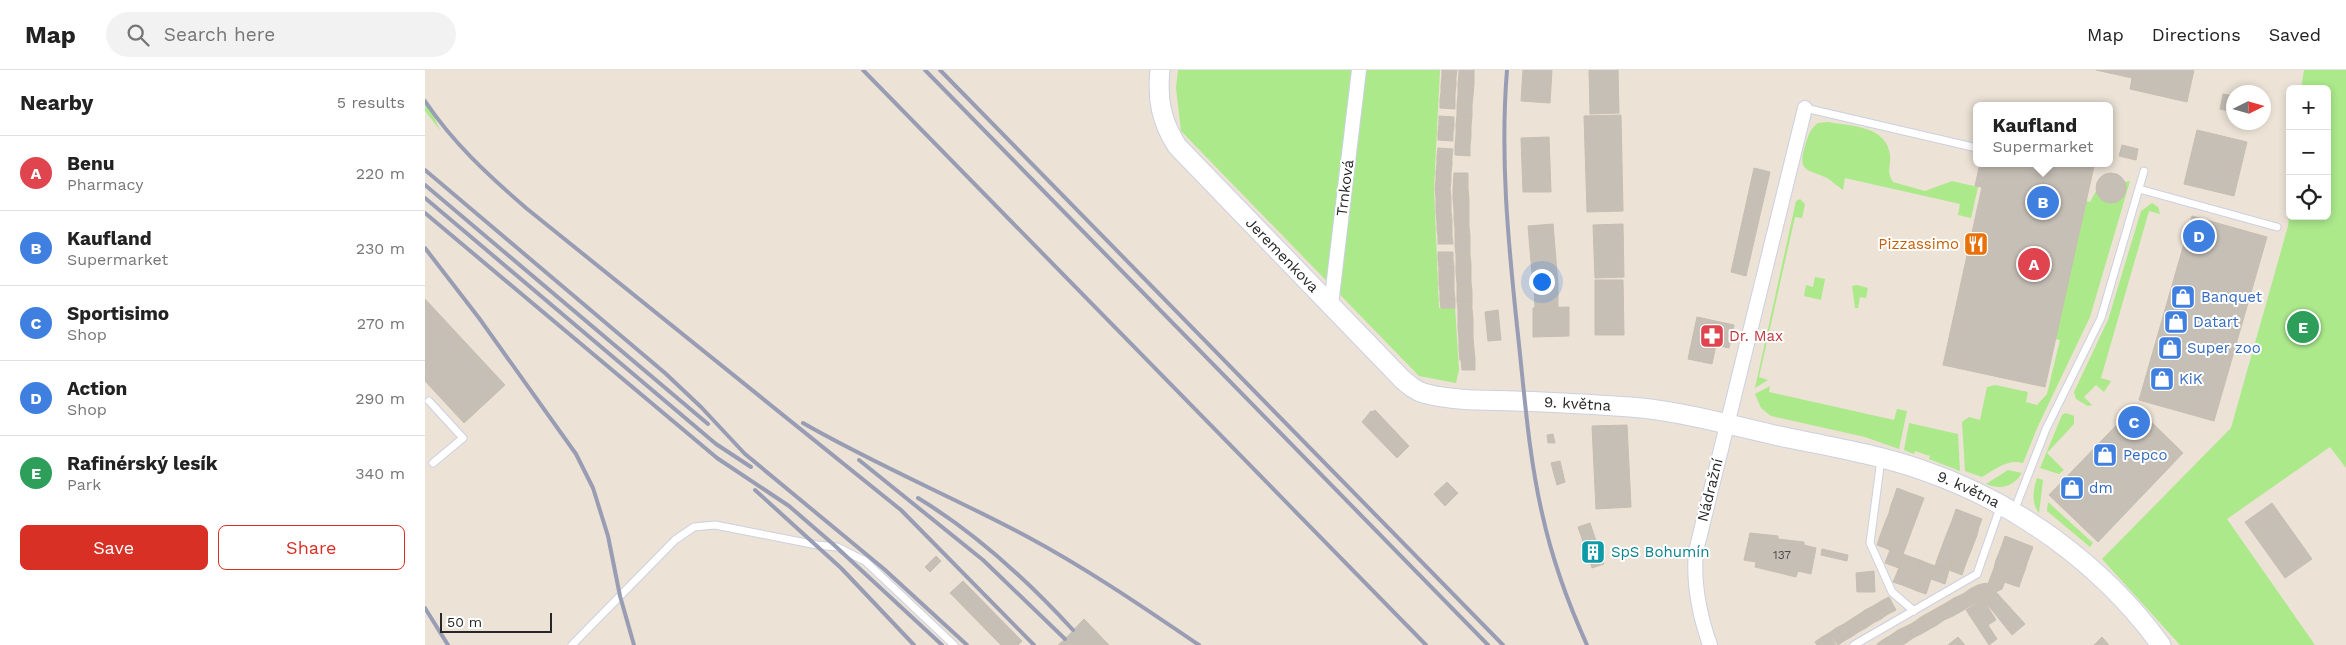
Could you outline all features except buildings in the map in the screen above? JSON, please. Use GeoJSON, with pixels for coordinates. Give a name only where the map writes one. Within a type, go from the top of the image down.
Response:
{"type":"FeatureCollection","features":[{"type":"Feature","properties":{"kind":"street","name":"Jeremenkova"},"geometry":{"type":"LineString","coordinates":[[1160,70],[1160,111],[1166,129],[1177,146],[1411,386],[1427,394],[1456,399]]}},
{"type":"Feature","properties":{"kind":"street","name":"Trnková"},"geometry":{"type":"LineString","coordinates":[[1331,305],[1359,70]]}},
{"type":"Feature","properties":{"kind":"street"},"geometry":{"type":"LineString","coordinates":[[1727,424],[1805,108]]}},
{"type":"Feature","properties":{"kind":"street","name":"9. května"},"geometry":{"type":"LineString","coordinates":[[1456,399],[1620,406],[1727,424],[1881,458],[1947,479],[2007,508],[2057,541],[2092,569],[2124,601],[2161,645]]}},
{"type":"Feature","properties":{"kind":"street","name":"Nádražní"},"geometry":{"type":"LineString","coordinates":[[1710,645],[1697,600],[1694,566],[1701,527],[1727,424]]}},
{"type":"Feature","properties":{"kind":"lane"},"geometry":{"type":"LineString","coordinates":[[1805,108],[1973,147]]}},
{"type":"Feature","properties":{"kind":"lane"},"geometry":{"type":"LineString","coordinates":[[1854,645],[1977,574],[2007,508],[2101,318],[2144,171]]}},
{"type":"Feature","properties":{"kind":"lane"},"geometry":{"type":"LineString","coordinates":[[2139,189],[2277,227]]}},
{"type":"Feature","properties":{"kind":"lane"},"geometry":{"type":"LineString","coordinates":[[426,401],[463,438],[433,463]]}},
{"type":"Feature","properties":{"kind":"lane"},"geometry":{"type":"LineString","coordinates":[[1881,458],[1870,543],[1892,592],[1914,611]]}},
{"type":"Feature","properties":{"kind":"lane"},"geometry":{"type":"LineString","coordinates":[[572,645],[675,540],[694,527],[715,525],[817,545],[837,547],[865,561],[954,645]]}},
{"type":"Feature","properties":{"kind":"green space"},"geometry":{"type":"Polygon","coordinates":[[[1178,70],[1440,70],[1434,189],[1439,308],[1455,307],[1459,370],[1456,383],[1419,376],[1181,131],[1176,88],[1178,70]]]}},
{"type":"Feature","properties":{"kind":"green space"},"geometry":{"type":"Polygon","coordinates":[[[2304,70],[2346,70],[2346,468],[2330,447],[2227,519],[2315,645],[2180,645],[2102,559],[2231,428],[2289,220],[2331,220],[2331,85],[2302,85],[2304,70]]]}},
{"type":"Feature","properties":{"kind":"green space"},"geometry":{"type":"Polygon","coordinates":[[[425,97],[440,130],[425,111],[425,97]]]}},
{"type":"Feature","properties":{"kind":"green space"},"geometry":{"type":"Polygon","coordinates":[[[1828,122],[1866,129],[1882,138],[1887,145],[1890,155],[1889,172],[1893,182],[1925,191],[1952,181],[1978,187],[1971,218],[1958,215],[1960,204],[1845,178],[1843,190],[1827,178],[1806,169],[1802,161],[1810,133],[1818,123],[1828,122]]]}},
{"type":"Feature","properties":{"kind":"green space"},"geometry":{"type":"Polygon","coordinates":[[[2130,181],[2090,317],[2038,426],[2023,463],[2012,462],[1982,477],[1965,471],[1962,422],[1969,417],[1980,420],[1987,387],[1995,385],[2028,392],[2026,402],[2037,405],[2047,394],[2060,340],[2055,339],[2086,201],[2090,202],[2096,191],[2104,201],[2117,201],[2125,193],[2124,182],[2130,181]]]}},
{"type":"Feature","properties":{"kind":"green space"},"geometry":{"type":"Polygon","coordinates":[[[1800,199],[1805,204],[1802,218],[1795,217],[1759,377],[1768,380],[1755,388],[1796,201],[1800,199]]]}},
{"type":"Feature","properties":{"kind":"green space"},"geometry":{"type":"Polygon","coordinates":[[[2152,203],[2158,207],[2160,214],[2149,211],[2101,378],[2111,381],[2104,392],[2096,385],[2084,397],[2092,405],[2088,406],[2076,399],[2074,392],[2108,320],[2141,211],[2152,203]]]}},
{"type":"Feature","properties":{"kind":"green space"},"geometry":{"type":"Polygon","coordinates":[[[1815,277],[1825,279],[1821,300],[1804,296],[1806,285],[1813,287],[1815,277]]]}},
{"type":"Feature","properties":{"kind":"green space"},"geometry":{"type":"Polygon","coordinates":[[[1857,285],[1868,288],[1866,298],[1860,297],[1858,308],[1855,308],[1852,286],[1857,285]]]}},
{"type":"Feature","properties":{"kind":"green space"},"geometry":{"type":"Polygon","coordinates":[[[1770,386],[1769,392],[1894,420],[1897,409],[1907,411],[1899,449],[1865,437],[1771,416],[1761,408],[1755,394],[1770,386]]]}},
{"type":"Feature","properties":{"kind":"green space"},"geometry":{"type":"Polygon","coordinates":[[[2066,413],[2074,416],[2074,424],[2047,453],[2064,470],[2059,474],[2040,468],[2062,415],[2066,413]]]}},
{"type":"Feature","properties":{"kind":"green space"},"geometry":{"type":"Polygon","coordinates":[[[1909,423],[1958,434],[1960,471],[1929,459],[1930,456],[1915,451],[1914,454],[1904,450],[1909,423]]]}},
{"type":"Feature","properties":{"kind":"green space"},"geometry":{"type":"Polygon","coordinates":[[[2008,470],[2022,473],[2015,481],[2006,486],[1997,487],[1986,484],[2008,470]]]}},
{"type":"Feature","properties":{"kind":"green space"},"geometry":{"type":"Polygon","coordinates":[[[2037,478],[2043,480],[2039,513],[2033,496],[2037,478]]]}},
{"type":"Feature","properties":{"kind":"green space"},"geometry":{"type":"Polygon","coordinates":[[[2048,502],[2093,543],[2090,547],[2047,511],[2048,502]]]}},
{"type":"Feature","properties":{"kind":"railway"},"geometry":{"type":"LineString","coordinates":[[863,70],[1426,645]]}},
{"type":"Feature","properties":{"kind":"railway"},"geometry":{"type":"LineString","coordinates":[[925,70],[1488,645]]}},
{"type":"Feature","properties":{"kind":"railway"},"geometry":{"type":"LineString","coordinates":[[940,70],[1503,645]]}},
{"type":"Feature","properties":{"kind":"railway"},"geometry":{"type":"LineString","coordinates":[[1507,70],[1504,134],[1506,198],[1530,443],[1537,490],[1551,547],[1567,597],[1587,645]]}},
{"type":"Feature","properties":{"kind":"railway"},"geometry":{"type":"LineString","coordinates":[[425,101],[459,145],[512,196],[901,510],[1034,645]]}},
{"type":"Feature","properties":{"kind":"railway"},"geometry":{"type":"LineString","coordinates":[[425,170],[665,373],[701,407],[745,454],[884,569],[967,645]]}},
{"type":"Feature","properties":{"kind":"railway"},"geometry":{"type":"LineString","coordinates":[[425,185],[708,424]]}},
{"type":"Feature","properties":{"kind":"railway"},"geometry":{"type":"LineString","coordinates":[[425,198],[716,444],[751,467]]}},
{"type":"Feature","properties":{"kind":"railway"},"geometry":{"type":"LineString","coordinates":[[425,213],[717,458],[789,506],[942,645]]}},
{"type":"Feature","properties":{"kind":"railway"},"geometry":{"type":"LineString","coordinates":[[425,248],[479,318],[576,454],[593,488],[608,536],[620,596],[634,645]]}},
{"type":"Feature","properties":{"kind":"railway"},"geometry":{"type":"LineString","coordinates":[[803,423],[858,453],[1048,548],[1114,588],[1199,645]]}},
{"type":"Feature","properties":{"kind":"railway"},"geometry":{"type":"LineString","coordinates":[[859,460],[983,560],[1065,639]]}},
{"type":"Feature","properties":{"kind":"railway"},"geometry":{"type":"LineString","coordinates":[[755,490],[841,568],[914,645]]}},
{"type":"Feature","properties":{"kind":"railway"},"geometry":{"type":"LineString","coordinates":[[918,498],[960,526],[1000,558],[1038,593],[1073,630]]}},
{"type":"Feature","properties":{"kind":"railway"},"geometry":{"type":"LineString","coordinates":[[425,608],[448,645]]}},
{"type":"Feature","properties":{"kind":"place","name":"Kaufland"},"geometry":{"type":"Point","coordinates":[2043,202]}},
{"type":"Feature","properties":{"kind":"place","name":"Action"},"geometry":{"type":"Point","coordinates":[2199,236]}},
{"type":"Feature","properties":{"kind":"place","name":"Pizzassimo"},"geometry":{"type":"Point","coordinates":[1976,244]}},
{"type":"Feature","properties":{"kind":"place","name":"Benu"},"geometry":{"type":"Point","coordinates":[2034,264]}},
{"type":"Feature","properties":{"kind":"place","name":"Banquet"},"geometry":{"type":"Point","coordinates":[2183,297]}},
{"type":"Feature","properties":{"kind":"place","name":"Datart"},"geometry":{"type":"Point","coordinates":[2176,322]}},
{"type":"Feature","properties":{"kind":"place","name":"Rafinérský lesík"},"geometry":{"type":"Point","coordinates":[2303,327]}},
{"type":"Feature","properties":{"kind":"place","name":"Dr. Max"},"geometry":{"type":"Point","coordinates":[1712,336]}},
{"type":"Feature","properties":{"kind":"place","name":"Super zoo"},"geometry":{"type":"Point","coordinates":[2170,348]}},
{"type":"Feature","properties":{"kind":"place","name":"KiK"},"geometry":{"type":"Point","coordinates":[2162,379]}},
{"type":"Feature","properties":{"kind":"place","name":"Sportisimo"},"geometry":{"type":"Point","coordinates":[2134,422]}},
{"type":"Feature","properties":{"kind":"place","name":"Pepco"},"geometry":{"type":"Point","coordinates":[2105,455]}},
{"type":"Feature","properties":{"kind":"place","name":"dm"},"geometry":{"type":"Point","coordinates":[2072,488]}},
{"type":"Feature","properties":{"kind":"place","name":"SpS Bohumín"},"geometry":{"type":"Point","coordinates":[1593,552]}}]}
